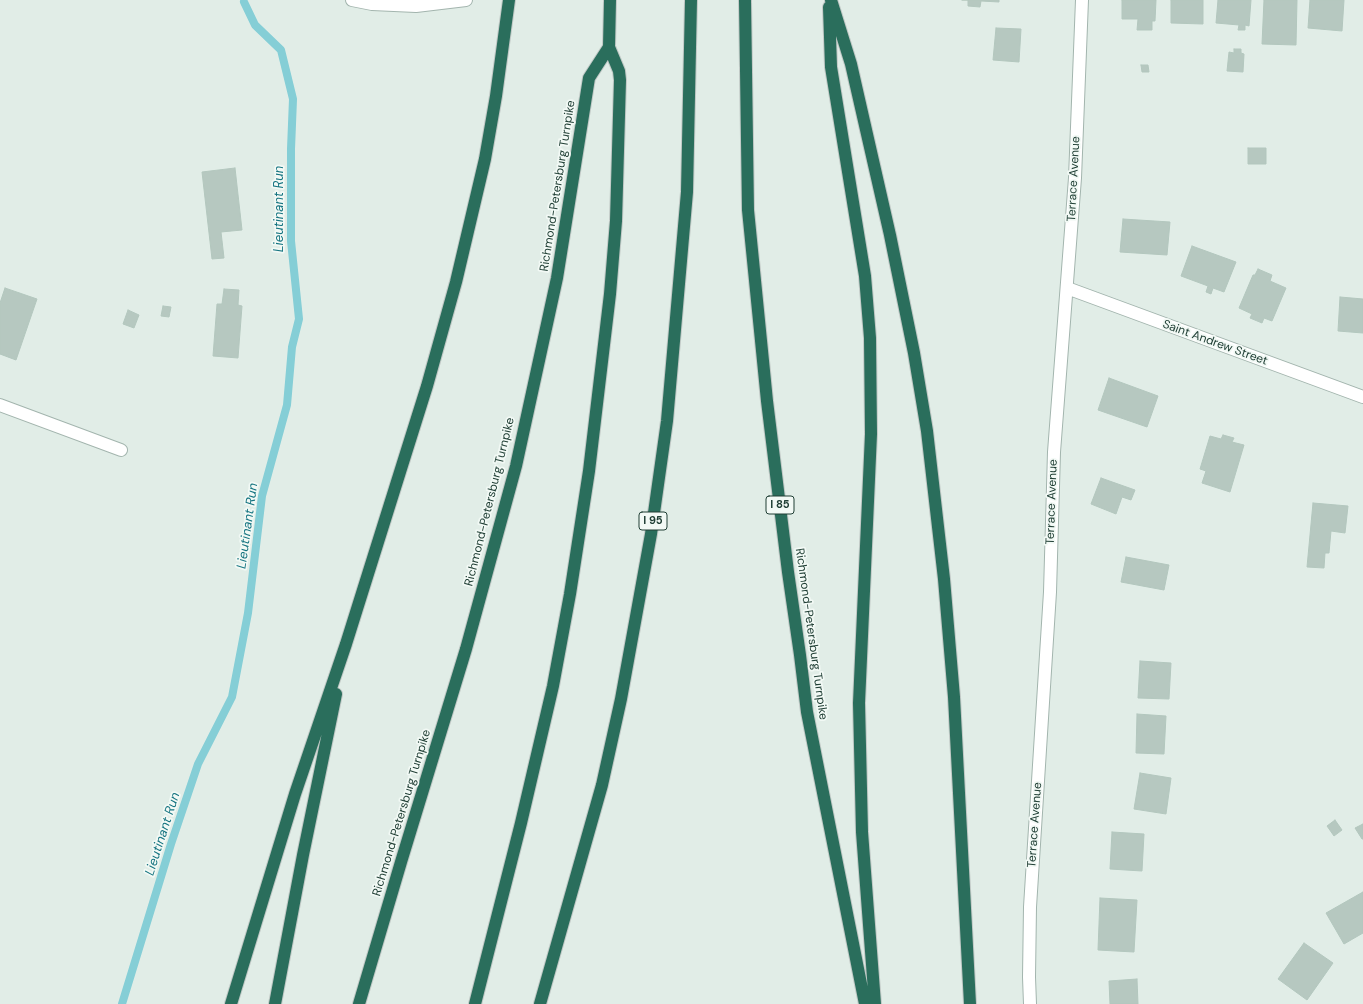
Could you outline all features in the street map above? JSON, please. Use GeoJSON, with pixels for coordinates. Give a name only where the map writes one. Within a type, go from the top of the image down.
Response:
{"type":"FeatureCollection","features":[{"type":"Feature","properties":{"kind":"highway"},"geometry":{"type":"LineString","coordinates":[[231,1004],[295,794],[346,644],[427,386],[456,282],[485,159],[496,96],[509,0]]}},
{"type":"Feature","properties":{"kind":"highway"},"geometry":{"type":"LineString","coordinates":[[475,1004],[521,823],[553,686],[570,594],[589,471],[610,294],[616,221],[620,80],[619,71],[609,47],[610,0]]}},
{"type":"Feature","properties":{"kind":"highway","name":"I 95"},"geometry":{"type":"LineString","coordinates":[[540,1004],[602,785],[621,699],[651,534],[667,421],[687,192],[691,0]]}},
{"type":"Feature","properties":{"kind":"highway","name":"Richmond-Petersburg Turnpike"},"geometry":{"type":"LineString","coordinates":[[745,0],[748,210],[767,401],[807,712],[865,1004]]}},
{"type":"Feature","properties":{"kind":"highway"},"geometry":{"type":"LineString","coordinates":[[830,0],[831,67],[866,276],[870,338],[871,434],[859,703],[862,832],[875,1004]]}},
{"type":"Feature","properties":{"kind":"highway"},"geometry":{"type":"LineString","coordinates":[[830,0],[851,64],[890,236],[914,353],[927,431],[944,578],[954,697],[970,1004]]}},
{"type":"Feature","properties":{"kind":"highway","name":"Richmond-Petersburg Turnpike"},"geometry":{"type":"LineString","coordinates":[[359,1004],[466,649],[516,466],[557,278],[589,78],[609,47]]}},
{"type":"Feature","properties":{"kind":"highway"},"geometry":{"type":"LineString","coordinates":[[275,1004],[304,848],[346,644]]}},
{"type":"Feature","properties":{"kind":"street"},"geometry":{"type":"LineString","coordinates":[[352,0],[416,6],[466,0]]}},
{"type":"Feature","properties":{"kind":"street","name":"Terrace Avenue"},"geometry":{"type":"LineString","coordinates":[[1030,1004],[1030,907],[1050,592],[1054,452],[1075,178],[1082,0]]}},
{"type":"Feature","properties":{"kind":"street","name":"Saint Andrew Street"},"geometry":{"type":"LineString","coordinates":[[1067,288],[1363,397]]}},
{"type":"Feature","properties":{"kind":"street"},"geometry":{"type":"LineString","coordinates":[[0,405],[121,450]]}},
{"type":"Feature","properties":{"kind":"building"},"geometry":{"type":"Polygon","coordinates":[[[968,0],[999,0],[999,2],[981,1],[980,7],[968,6],[968,0]]]}},
{"type":"Feature","properties":{"kind":"building"},"geometry":{"type":"Polygon","coordinates":[[[1122,0],[1156,0],[1155,21],[1152,21],[1152,30],[1137,30],[1138,19],[1122,19],[1122,0]]]}},
{"type":"Feature","properties":{"kind":"building"},"geometry":{"type":"Polygon","coordinates":[[[1171,0],[1203,0],[1203,24],[1171,23],[1171,0]]]}},
{"type":"Feature","properties":{"kind":"building"},"geometry":{"type":"Polygon","coordinates":[[[1218,0],[1251,0],[1249,26],[1245,25],[1245,30],[1238,30],[1239,25],[1216,23],[1218,0]]]}},
{"type":"Feature","properties":{"kind":"building"},"geometry":{"type":"Polygon","coordinates":[[[1264,0],[1297,0],[1296,45],[1262,44],[1264,0]]]}},
{"type":"Feature","properties":{"kind":"building"},"geometry":{"type":"Polygon","coordinates":[[[1310,0],[1344,0],[1342,31],[1308,28],[1310,0]]]}},
{"type":"Feature","properties":{"kind":"building"},"geometry":{"type":"Polygon","coordinates":[[[996,28],[1021,29],[1019,62],[993,60],[996,28]]]}},
{"type":"Feature","properties":{"kind":"building"},"geometry":{"type":"Polygon","coordinates":[[[1234,49],[1241,49],[1241,53],[1244,54],[1243,72],[1227,71],[1229,52],[1234,53],[1234,49]]]}},
{"type":"Feature","properties":{"kind":"building"},"geometry":{"type":"Polygon","coordinates":[[[1141,65],[1148,65],[1149,72],[1142,72],[1141,65]]]}},
{"type":"Feature","properties":{"kind":"building"},"geometry":{"type":"Polygon","coordinates":[[[1248,148],[1266,148],[1266,164],[1248,164],[1248,148]]]}},
{"type":"Feature","properties":{"kind":"building"},"geometry":{"type":"Polygon","coordinates":[[[235,168],[242,230],[221,232],[224,258],[212,259],[202,172],[235,168]]]}},
{"type":"Feature","properties":{"kind":"building"},"geometry":{"type":"Polygon","coordinates":[[[1123,219],[1170,222],[1167,255],[1120,252],[1123,219]]]}},
{"type":"Feature","properties":{"kind":"building"},"geometry":{"type":"Polygon","coordinates":[[[1192,246],[1236,262],[1224,292],[1213,288],[1211,294],[1206,292],[1208,286],[1181,276],[1192,246]]]}},
{"type":"Feature","properties":{"kind":"building"},"geometry":{"type":"Polygon","coordinates":[[[1258,269],[1272,275],[1270,281],[1286,288],[1272,321],[1264,318],[1262,323],[1250,318],[1252,314],[1239,308],[1253,275],[1255,275],[1258,269]]]}},
{"type":"Feature","properties":{"kind":"building"},"geometry":{"type":"Polygon","coordinates":[[[5,288],[37,299],[16,360],[0,354],[0,303],[5,288]]]}},
{"type":"Feature","properties":{"kind":"building"},"geometry":{"type":"Polygon","coordinates":[[[224,289],[239,290],[238,305],[242,306],[238,358],[213,356],[217,304],[222,304],[224,289]]]}},
{"type":"Feature","properties":{"kind":"building"},"geometry":{"type":"Polygon","coordinates":[[[1340,297],[1363,299],[1363,333],[1338,331],[1340,297]]]}},
{"type":"Feature","properties":{"kind":"building"},"geometry":{"type":"Polygon","coordinates":[[[163,306],[171,307],[169,317],[161,316],[163,306]]]}},
{"type":"Feature","properties":{"kind":"building"},"geometry":{"type":"Polygon","coordinates":[[[128,310],[139,315],[134,328],[123,324],[128,310]]]}},
{"type":"Feature","properties":{"kind":"building"},"geometry":{"type":"Polygon","coordinates":[[[1109,378],[1158,396],[1147,427],[1098,410],[1109,378]]]}},
{"type":"Feature","properties":{"kind":"building"},"geometry":{"type":"Polygon","coordinates":[[[1223,435],[1234,438],[1232,442],[1244,445],[1230,492],[1202,483],[1206,471],[1200,469],[1210,436],[1221,439],[1223,435]]]}},
{"type":"Feature","properties":{"kind":"building"},"geometry":{"type":"Polygon","coordinates":[[[1101,478],[1135,490],[1131,500],[1122,497],[1116,514],[1091,504],[1101,478]]]}},
{"type":"Feature","properties":{"kind":"building"},"geometry":{"type":"Polygon","coordinates":[[[1313,503],[1348,506],[1345,533],[1331,531],[1329,553],[1325,553],[1324,568],[1307,567],[1313,503]]]}},
{"type":"Feature","properties":{"kind":"building"},"geometry":{"type":"Polygon","coordinates":[[[1126,557],[1169,565],[1164,590],[1121,582],[1126,557]]]}},
{"type":"Feature","properties":{"kind":"building"},"geometry":{"type":"Polygon","coordinates":[[[1140,661],[1171,663],[1169,699],[1138,698],[1140,661]]]}},
{"type":"Feature","properties":{"kind":"building"},"geometry":{"type":"Polygon","coordinates":[[[1137,714],[1166,716],[1164,754],[1136,753],[1137,714]]]}},
{"type":"Feature","properties":{"kind":"building"},"geometry":{"type":"Polygon","coordinates":[[[1140,773],[1171,778],[1166,814],[1134,809],[1140,773]]]}},
{"type":"Feature","properties":{"kind":"building"},"geometry":{"type":"Polygon","coordinates":[[[1335,820],[1342,830],[1334,836],[1327,826],[1335,820]]]}},
{"type":"Feature","properties":{"kind":"building"},"geometry":{"type":"Polygon","coordinates":[[[1363,824],[1363,839],[1362,839],[1355,828],[1363,824]]]}},
{"type":"Feature","properties":{"kind":"building"},"geometry":{"type":"Polygon","coordinates":[[[1112,832],[1144,834],[1142,871],[1110,869],[1112,832]]]}},
{"type":"Feature","properties":{"kind":"building"},"geometry":{"type":"Polygon","coordinates":[[[1363,892],[1363,933],[1344,944],[1326,913],[1363,892]]]}},
{"type":"Feature","properties":{"kind":"building"},"geometry":{"type":"Polygon","coordinates":[[[1100,898],[1137,900],[1134,952],[1098,950],[1100,898]]]}},
{"type":"Feature","properties":{"kind":"building"},"geometry":{"type":"Polygon","coordinates":[[[1304,943],[1333,963],[1307,1000],[1278,979],[1304,943]]]}},
{"type":"Feature","properties":{"kind":"building"},"geometry":{"type":"Polygon","coordinates":[[[1137,979],[1138,1004],[1110,1004],[1109,981],[1137,979]]]}},
{"type":"Feature","properties":{"kind":"waterway","name":"Lieutinant Run"},"geometry":{"type":"LineString","coordinates":[[122,1004],[171,844],[198,764],[232,697],[248,613],[262,496],[287,405],[292,347],[299,319],[291,241],[291,149],[293,99],[281,50],[255,25],[244,2]]}}]}
